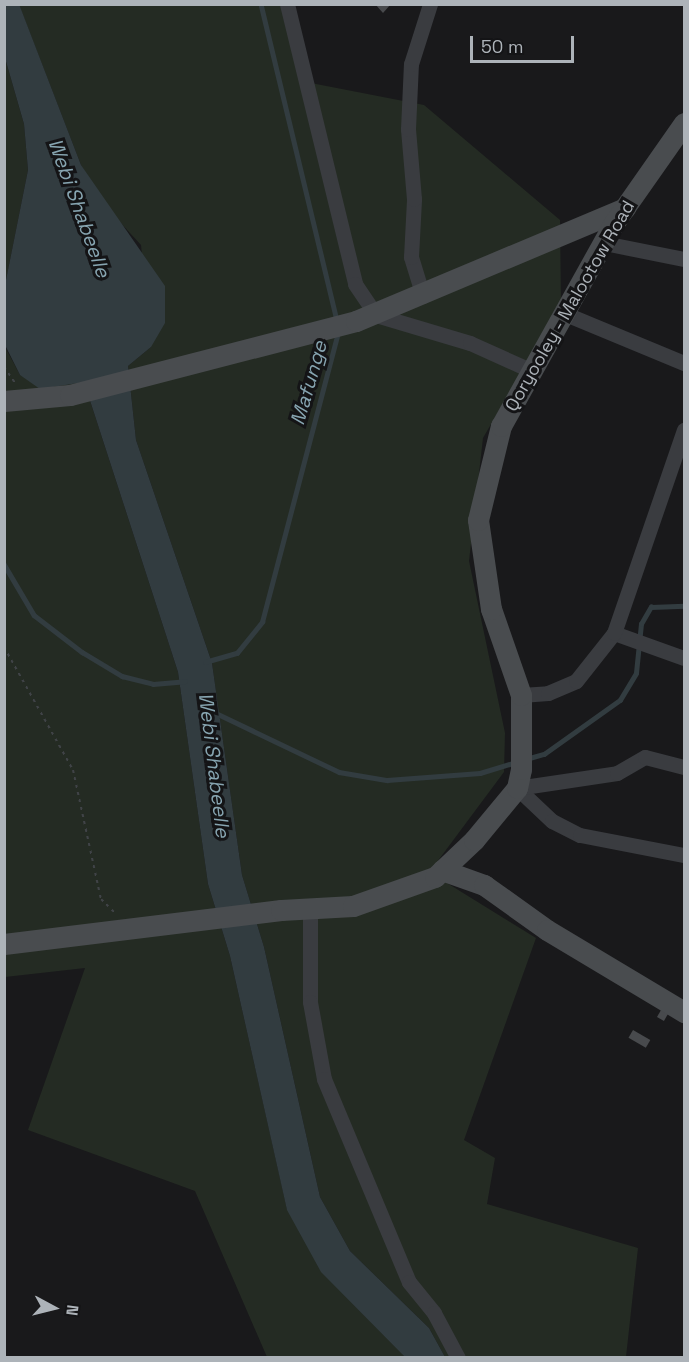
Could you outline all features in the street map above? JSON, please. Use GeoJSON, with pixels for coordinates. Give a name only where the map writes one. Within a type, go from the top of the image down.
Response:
{"type":"FeatureCollection","features":[{"type":"Feature","properties":{"kind":"street"},"geometry":{"type":"LineString","coordinates":[[287,4],[355,284],[376,315],[470,343],[530,370]]}},
{"type":"Feature","properties":{"kind":"street"},"geometry":{"type":"LineString","coordinates":[[423,296],[411,257],[414,199],[408,129],[411,64],[430,4]]}},
{"type":"Feature","properties":{"kind":"street","name":"Qoryooley - Malootow Road"},"geometry":{"type":"LineString","coordinates":[[519,779],[520,694],[490,609],[478,519],[501,426],[530,370],[568,315],[604,243],[684,123]]}},
{"type":"Feature","properties":{"kind":"street"},"geometry":{"type":"LineString","coordinates":[[4,400],[70,395],[376,315],[626,207]]}},
{"type":"Feature","properties":{"kind":"street"},"geometry":{"type":"LineString","coordinates":[[604,243],[684,259]]}},
{"type":"Feature","properties":{"kind":"street"},"geometry":{"type":"LineString","coordinates":[[568,315],[684,363]]}},
{"type":"Feature","properties":{"kind":"street"},"geometry":{"type":"LineString","coordinates":[[520,694],[548,693],[576,681],[614,633],[684,430]]}},
{"type":"Feature","properties":{"kind":"street"},"geometry":{"type":"LineString","coordinates":[[614,633],[684,658]]}},
{"type":"Feature","properties":{"kind":"street"},"geometry":{"type":"LineString","coordinates":[[4,944],[281,910],[353,906],[442,870],[519,779],[616,773],[645,757],[684,767]]}},
{"type":"Feature","properties":{"kind":"street"},"geometry":{"type":"LineString","coordinates":[[519,779],[552,822],[580,835],[684,855]]}},
{"type":"Feature","properties":{"kind":"street"},"geometry":{"type":"LineString","coordinates":[[442,870],[484,885],[547,930],[684,1012]]}},
{"type":"Feature","properties":{"kind":"street"},"geometry":{"type":"LineString","coordinates":[[310,907],[310,1002],[324,1079],[409,1282],[434,1313],[458,1358]]}},
{"type":"Feature","properties":{"kind":"path"},"geometry":{"type":"LineString","coordinates":[[4,648],[73,770],[101,899],[129,928]]}},
{"type":"Feature","properties":{"kind":"shaded area"},"geometry":{"type":"Polygon","coordinates":[[[19,5],[294,5],[311,83],[424,105],[560,220],[561,303],[483,438],[469,561],[505,733],[504,772],[437,862],[447,883],[536,938],[464,1140],[495,1158],[487,1204],[638,1248],[626,1357],[445,1357],[429,1328],[350,1251],[320,1197],[264,947],[242,875],[212,663],[136,440],[128,366],[151,347],[141,245],[106,207],[81,165],[19,5]]]}},
{"type":"Feature","properties":{"kind":"shaded area"},"geometry":{"type":"Polygon","coordinates":[[[5,58],[24,124],[28,170],[5,285],[5,58]]]}},
{"type":"Feature","properties":{"kind":"shaded area"},"geometry":{"type":"Polygon","coordinates":[[[4,345],[20,375],[84,382],[178,672],[208,884],[230,956],[287,1209],[405,1357],[267,1357],[195,1191],[28,1130],[85,968],[5,977],[4,345]]]}},
{"type":"Feature","properties":{"kind":"water","name":"Webi Shabeelle"},"geometry":{"type":"Polygon","coordinates":[[[19,4],[81,165],[165,286],[165,323],[151,347],[128,366],[136,440],[212,663],[242,875],[264,947],[320,1197],[350,1251],[429,1328],[445,1357],[405,1357],[321,1272],[287,1210],[230,956],[208,884],[178,672],[84,382],[40,389],[20,375],[5,345],[5,285],[28,170],[24,124],[5,58],[5,5],[19,4]]]}},
{"type":"Feature","properties":{"kind":"building"},"geometry":{"type":"Polygon","coordinates":[[[375,4],[391,4],[383,13],[375,4]]]}},
{"type":"Feature","properties":{"kind":"building"},"geometry":{"type":"Polygon","coordinates":[[[661,1010],[668,1014],[664,1021],[657,1017],[661,1010]]]}},
{"type":"Feature","properties":{"kind":"building"},"geometry":{"type":"Polygon","coordinates":[[[633,1030],[650,1040],[646,1048],[628,1038],[633,1030]]]}},
{"type":"Feature","properties":{"kind":"waterway","name":"Mafunge"},"geometry":{"type":"LineString","coordinates":[[261,4],[337,321]]}},
{"type":"Feature","properties":{"kind":"waterway","name":"Mafunge"},"geometry":{"type":"LineString","coordinates":[[205,662],[237,653],[262,622],[338,333]]}},
{"type":"Feature","properties":{"kind":"waterway"},"geometry":{"type":"LineString","coordinates":[[4,564],[34,615],[82,652],[122,676],[153,684],[185,681]]}},
{"type":"Feature","properties":{"kind":"waterway"},"geometry":{"type":"LineString","coordinates":[[526,759],[544,754],[620,700],[636,673],[641,624],[651,607],[684,606]]}},
{"type":"Feature","properties":{"kind":"waterway","name":"Webi Shabeelle"},"geometry":{"type":"LineString","coordinates":[[218,714],[339,772],[387,780],[480,773],[515,762]]}}]}
